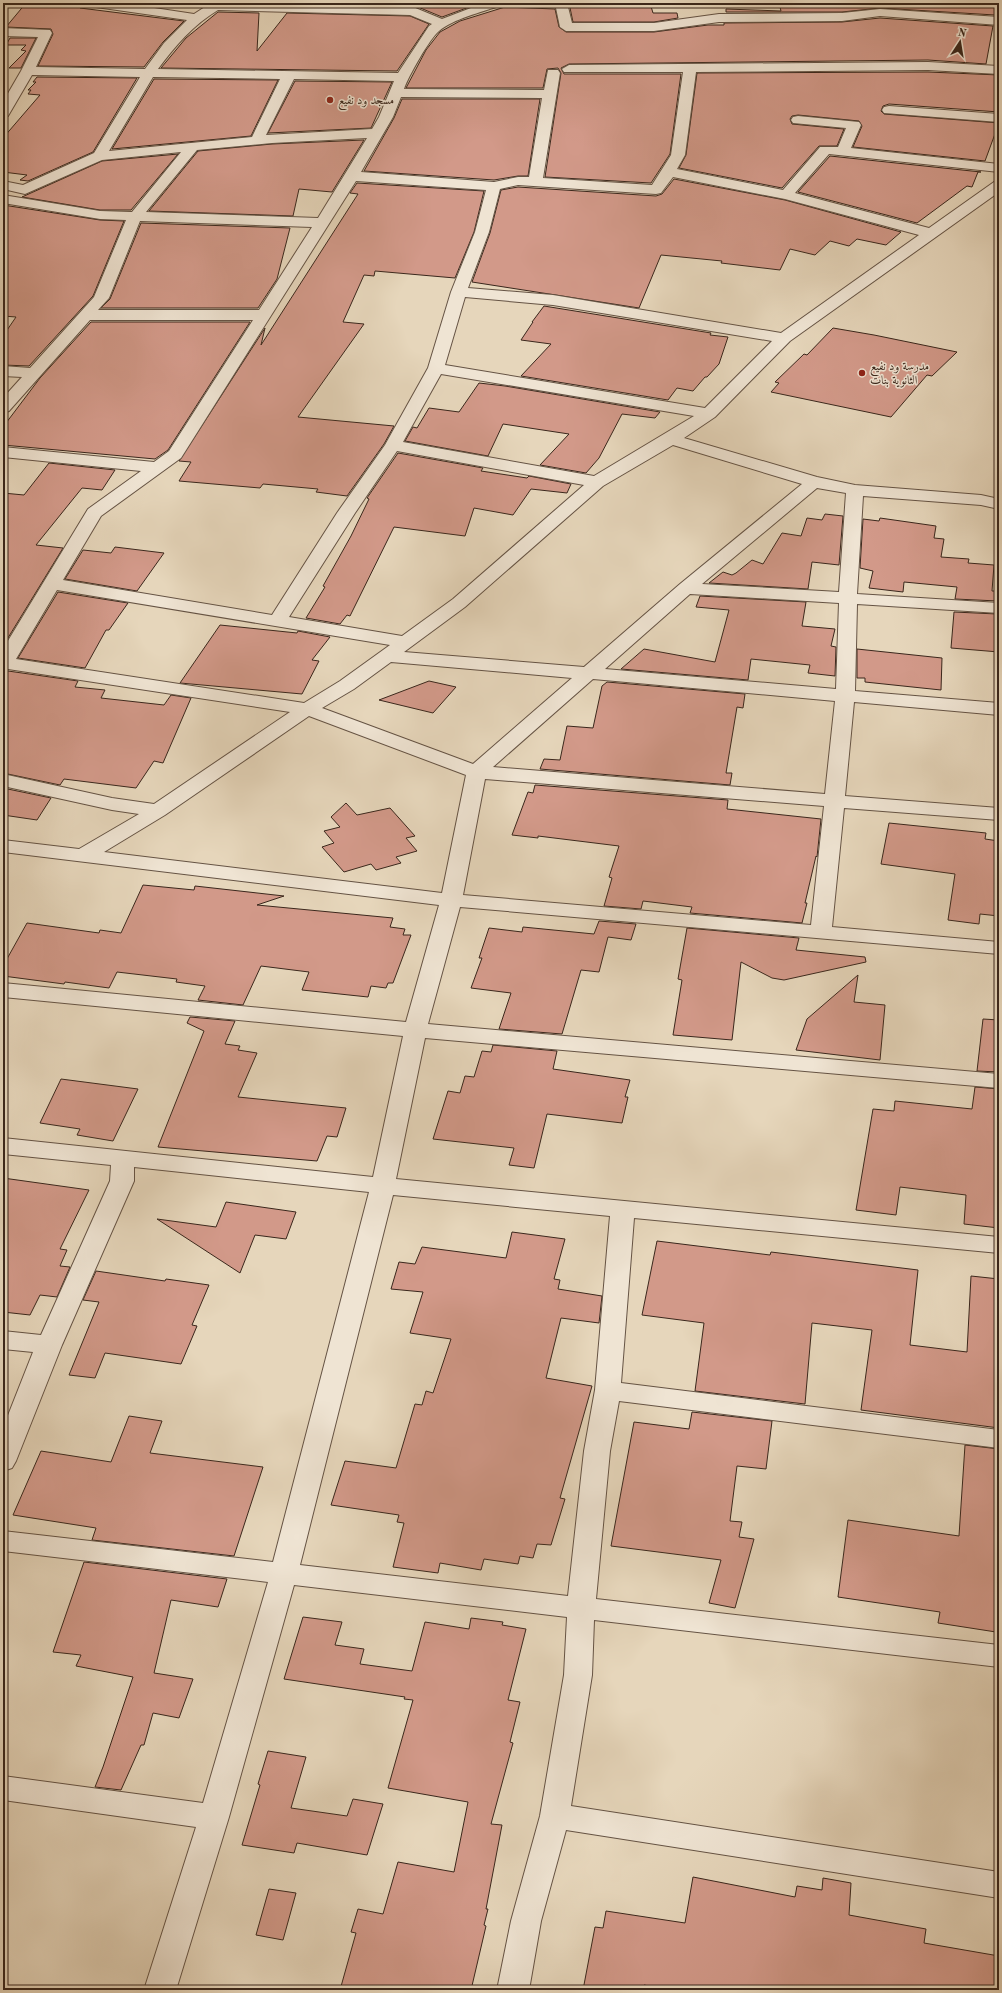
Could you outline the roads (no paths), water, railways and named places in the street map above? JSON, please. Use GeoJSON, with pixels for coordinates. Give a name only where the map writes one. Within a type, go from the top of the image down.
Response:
{"type":"FeatureCollection","features":[{"type":"Feature","properties":{"kind":"street"},"geometry":{"type":"LineString","coordinates":[[96,3],[196,18]]}},
{"type":"Feature","properties":{"kind":"street"},"geometry":{"type":"LineString","coordinates":[[496,3],[442,23],[433,29],[402,77],[377,133],[351,176],[175,454],[94,513],[3,664],[307,709],[476,772],[999,814]]}},
{"type":"Feature","properties":{"kind":"street"},"geometry":{"type":"LineString","coordinates":[[561,3],[566,27],[654,27],[718,18],[842,17],[859,13],[885,13],[999,21]]}},
{"type":"Feature","properties":{"kind":"street"},"geometry":{"type":"LineString","coordinates":[[839,3],[842,17]]}},
{"type":"Feature","properties":{"kind":"street"},"geometry":{"type":"LineString","coordinates":[[99,156],[149,72],[168,46],[196,18],[218,5],[414,11],[415,13],[442,23]]}},
{"type":"Feature","properties":{"kind":"street"},"geometry":{"type":"LineString","coordinates":[[3,32],[46,33],[28,71],[3,113]]}},
{"type":"Feature","properties":{"kind":"street"},"geometry":{"type":"LineString","coordinates":[[569,69],[863,68],[928,66],[999,70]]}},
{"type":"Feature","properties":{"kind":"street"},"geometry":{"type":"LineString","coordinates":[[351,176],[494,186],[518,181],[656,190],[669,172],[678,155],[690,68]]}},
{"type":"Feature","properties":{"kind":"street"},"geometry":{"type":"LineString","coordinates":[[28,71],[402,77]]}},
{"type":"Feature","properties":{"kind":"street"},"geometry":{"type":"LineString","coordinates":[[535,182],[549,94],[554,73]]}},
{"type":"Feature","properties":{"kind":"street"},"geometry":{"type":"LineString","coordinates":[[257,140],[289,75]]}},
{"type":"Feature","properties":{"kind":"street"},"geometry":{"type":"LineString","coordinates":[[396,93],[549,94]]}},
{"type":"Feature","properties":{"kind":"street"},"geometry":{"type":"LineString","coordinates":[[889,110],[999,118]]}},
{"type":"Feature","properties":{"kind":"street"},"geometry":{"type":"LineString","coordinates":[[798,120],[854,124],[843,151]]}},
{"type":"Feature","properties":{"kind":"street"},"geometry":{"type":"LineString","coordinates":[[3,198],[25,190],[99,156],[257,140],[377,133]]}},
{"type":"Feature","properties":{"kind":"street"},"geometry":{"type":"LineString","coordinates":[[3,408],[101,298],[134,218],[193,147]]}},
{"type":"Feature","properties":{"kind":"street"},"geometry":{"type":"LineString","coordinates":[[786,195],[825,150],[999,168]]}},
{"type":"Feature","properties":{"kind":"street"},"geometry":{"type":"LineString","coordinates":[[669,172],[786,195],[929,233]]}},
{"type":"Feature","properties":{"kind":"street"},"geometry":{"type":"LineString","coordinates":[[3,185],[25,190]]}},
{"type":"Feature","properties":{"kind":"street"},"geometry":{"type":"LineString","coordinates":[[83,856],[158,811],[307,709],[347,685],[460,604],[597,482],[671,439],[709,414],[784,338],[929,233],[999,185]]}},
{"type":"Feature","properties":{"kind":"street"},"geometry":{"type":"LineString","coordinates":[[278,621],[346,513],[393,445],[436,368],[459,292],[482,232],[494,186]]}},
{"type":"Feature","properties":{"kind":"street"},"geometry":{"type":"LineString","coordinates":[[3,198],[100,215],[134,218],[322,223]]}},
{"type":"Feature","properties":{"kind":"street"},"geometry":{"type":"LineString","coordinates":[[459,292],[553,300],[784,338]]}},
{"type":"Feature","properties":{"kind":"street"},"geometry":{"type":"LineString","coordinates":[[87,315],[262,315]]}},
{"type":"Feature","properties":{"kind":"street"},"geometry":{"type":"LineString","coordinates":[[436,368],[709,414]]}},
{"type":"Feature","properties":{"kind":"street"},"geometry":{"type":"LineString","coordinates":[[3,371],[33,373]]}},
{"type":"Feature","properties":{"kind":"street"},"geometry":{"type":"LineString","coordinates":[[671,439],[814,482],[855,490],[981,500],[999,504]]}},
{"type":"Feature","properties":{"kind":"street"},"geometry":{"type":"LineString","coordinates":[[393,445],[597,482]]}},
{"type":"Feature","properties":{"kind":"street"},"geometry":{"type":"LineString","coordinates":[[3,452],[157,467]]}},
{"type":"Feature","properties":{"kind":"street"},"geometry":{"type":"LineString","coordinates":[[160,1990],[214,1817],[284,1573],[383,1186],[415,1030],[451,900],[476,772],[686,588],[814,482]]}},
{"type":"Feature","properties":{"kind":"street"},"geometry":{"type":"LineString","coordinates":[[821,932],[845,696],[848,599],[855,490]]}},
{"type":"Feature","properties":{"kind":"street"},"geometry":{"type":"LineString","coordinates":[[52,584],[406,642]]}},
{"type":"Feature","properties":{"kind":"street"},"geometry":{"type":"LineString","coordinates":[[686,588],[999,608]]}},
{"type":"Feature","properties":{"kind":"street"},"geometry":{"type":"LineString","coordinates":[[387,656],[999,709]]}},
{"type":"Feature","properties":{"kind":"street"},"geometry":{"type":"LineString","coordinates":[[3,780],[112,804],[158,811]]}},
{"type":"Feature","properties":{"kind":"street"},"geometry":{"type":"LineString","coordinates":[[3,846],[451,900],[999,948]]}},
{"type":"Feature","properties":{"kind":"street"},"geometry":{"type":"LineString","coordinates":[[3,990],[415,1030],[999,1080]]}},
{"type":"Feature","properties":{"kind":"street"},"geometry":{"type":"LineString","coordinates":[[3,1146],[383,1186],[999,1245]]}},
{"type":"Feature","properties":{"kind":"street"},"geometry":{"type":"LineString","coordinates":[[3,1460],[49,1345],[122,1181],[123,1159]]}},
{"type":"Feature","properties":{"kind":"street"},"geometry":{"type":"LineString","coordinates":[[513,1990],[526,1921],[555,1816],[578,1675],[581,1607],[597,1451],[608,1390],[623,1208]]}},
{"type":"Feature","properties":{"kind":"street"},"geometry":{"type":"LineString","coordinates":[[3,1340],[49,1345]]}},
{"type":"Feature","properties":{"kind":"street"},"geometry":{"type":"LineString","coordinates":[[608,1390],[999,1439]]}},
{"type":"Feature","properties":{"kind":"street"},"geometry":{"type":"LineString","coordinates":[[3,1541],[999,1656]]}},
{"type":"Feature","properties":{"kind":"street"},"geometry":{"type":"LineString","coordinates":[[3,1788],[214,1817]]}},
{"type":"Feature","properties":{"kind":"street"},"geometry":{"type":"LineString","coordinates":[[555,1816],[999,1885]]}},
{"type":"Feature","properties":{"kind":"place","name":"مسجد ود نفيع"},"geometry":{"type":"Point","coordinates":[330,100]}},
{"type":"Feature","properties":{"kind":"place","name":"مدرسة ود نفيع الثانوية بنات"},"geometry":{"type":"Point","coordinates":[862,373]}}]}
